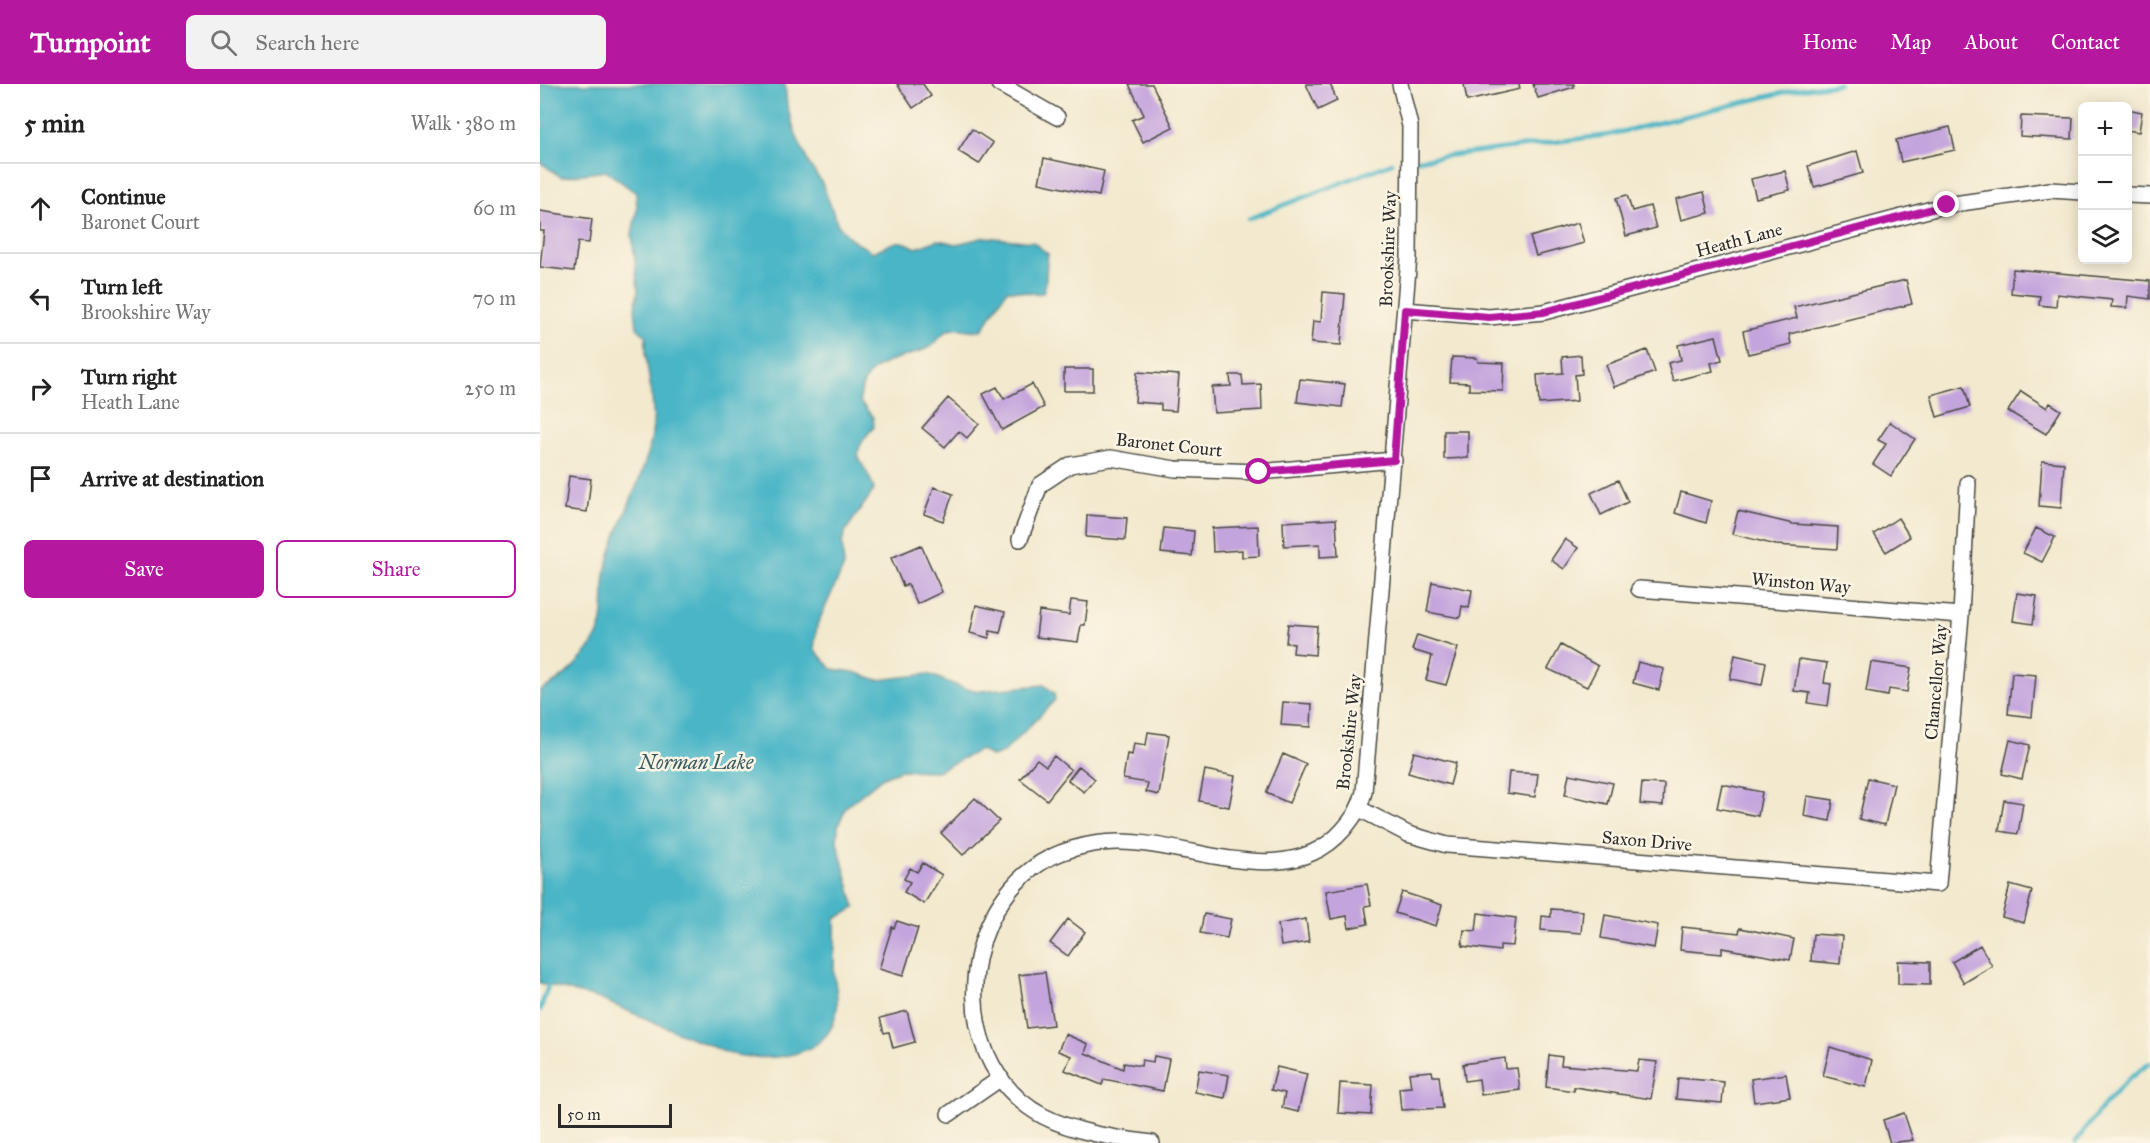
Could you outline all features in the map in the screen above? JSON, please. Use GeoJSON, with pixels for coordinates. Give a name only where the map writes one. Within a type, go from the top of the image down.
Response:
{"type":"FeatureCollection","features":[{"type":"Feature","properties":{"kind":"street"},"geometry":{"type":"LineString","coordinates":[[999,84],[1057,117]]}},
{"type":"Feature","properties":{"kind":"street","name":"Brookshire Way"},"geometry":{"type":"LineString","coordinates":[[1152,1143],[1077,1130],[1042,1115],[1016,1096],[1001,1078],[987,1054],[975,1018],[976,959],[998,903],[1033,868],[1076,847],[1119,842],[1269,863],[1309,856],[1335,839],[1360,809],[1364,792],[1410,257],[1410,126],[1400,84]]}},
{"type":"Feature","properties":{"kind":"street","name":"Heath Lane"},"geometry":{"type":"LineString","coordinates":[[1405,310],[1489,317],[1544,312],[1947,205],[2050,190],[2078,192]]}},
{"type":"Feature","properties":{"kind":"street"},"geometry":{"type":"LineString","coordinates":[[2132,195],[2150,196]]}},
{"type":"Feature","properties":{"kind":"street","name":"Baronet Court"},"geometry":{"type":"LineString","coordinates":[[1020,539],[1040,485],[1070,465],[1112,458],[1175,470],[1259,472],[1394,460]]}},
{"type":"Feature","properties":{"kind":"street","name":"Chancellor Way"},"geometry":{"type":"LineString","coordinates":[[1938,884],[1961,615],[1968,483]]}},
{"type":"Feature","properties":{"kind":"street","name":"Winston Way"},"geometry":{"type":"LineString","coordinates":[[1638,589],[1961,615]]}},
{"type":"Feature","properties":{"kind":"street","name":"Saxon Drive"},"geometry":{"type":"LineString","coordinates":[[1360,809],[1407,834],[1447,845],[1938,884]]}},
{"type":"Feature","properties":{"kind":"street"},"geometry":{"type":"LineString","coordinates":[[950,1114],[1001,1078]]}},
{"type":"Feature","properties":{"kind":"water","name":"Norman Lake"},"geometry":{"type":"Polygon","coordinates":[[[540,84],[785,84],[787,106],[796,135],[809,164],[822,183],[838,225],[852,240],[872,252],[894,242],[903,242],[916,248],[938,240],[957,244],[985,237],[1033,242],[1048,254],[1043,293],[1007,290],[982,330],[947,331],[930,347],[884,364],[867,377],[862,388],[860,402],[873,417],[874,427],[865,438],[858,453],[874,490],[846,530],[842,543],[844,566],[817,625],[814,649],[832,669],[854,672],[878,680],[928,674],[963,688],[980,691],[1044,685],[1054,693],[1055,700],[1003,753],[992,757],[980,750],[937,771],[901,770],[883,777],[846,807],[838,826],[837,842],[855,908],[835,919],[834,969],[837,1010],[832,1027],[822,1040],[794,1054],[760,1057],[727,1053],[600,999],[540,983],[540,690],[558,680],[575,665],[590,647],[600,629],[609,556],[645,464],[650,445],[653,414],[646,358],[646,336],[637,328],[635,308],[638,290],[632,234],[637,209],[636,193],[606,171],[561,177],[540,162],[540,84]]]}},
{"type":"Feature","properties":{"kind":"building"},"geometry":{"type":"Polygon","coordinates":[[[897,84],[923,84],[931,96],[913,108],[897,84]]]}},
{"type":"Feature","properties":{"kind":"building"},"geometry":{"type":"Polygon","coordinates":[[[1129,84],[1152,84],[1173,127],[1143,142],[1132,120],[1144,115],[1129,84]]]}},
{"type":"Feature","properties":{"kind":"building"},"geometry":{"type":"Polygon","coordinates":[[[1306,84],[1330,84],[1337,101],[1318,110],[1306,84]]]}},
{"type":"Feature","properties":{"kind":"building"},"geometry":{"type":"Polygon","coordinates":[[[1464,84],[1519,84],[1520,89],[1467,101],[1464,84]]]}},
{"type":"Feature","properties":{"kind":"building"},"geometry":{"type":"Polygon","coordinates":[[[1533,84],[1574,84],[1574,87],[1538,98],[1533,84]]]}},
{"type":"Feature","properties":{"kind":"building"},"geometry":{"type":"Polygon","coordinates":[[[2132,110],[2142,112],[2139,132],[2132,131],[2132,110]]]}},
{"type":"Feature","properties":{"kind":"building"},"geometry":{"type":"Polygon","coordinates":[[[2021,116],[2073,118],[2072,139],[2020,136],[2021,116]]]}},
{"type":"Feature","properties":{"kind":"building"},"geometry":{"type":"Polygon","coordinates":[[[1950,127],[1955,150],[1901,162],[1896,140],[1950,127]]]}},
{"type":"Feature","properties":{"kind":"building"},"geometry":{"type":"Polygon","coordinates":[[[972,129],[993,143],[979,164],[958,151],[972,129]]]}},
{"type":"Feature","properties":{"kind":"building"},"geometry":{"type":"Polygon","coordinates":[[[1857,151],[1863,173],[1814,187],[1808,166],[1857,151]]]}},
{"type":"Feature","properties":{"kind":"building"},"geometry":{"type":"Polygon","coordinates":[[[1044,158],[1104,171],[1099,196],[1039,183],[1044,158]]]}},
{"type":"Feature","properties":{"kind":"building"},"geometry":{"type":"Polygon","coordinates":[[[1785,171],[1790,190],[1756,198],[1751,179],[1785,171]]]}},
{"type":"Feature","properties":{"kind":"building"},"geometry":{"type":"Polygon","coordinates":[[[1704,192],[1709,213],[1681,220],[1676,199],[1704,192]]]}},
{"type":"Feature","properties":{"kind":"building"},"geometry":{"type":"Polygon","coordinates":[[[1627,195],[1632,211],[1650,206],[1656,228],[1626,236],[1616,198],[1627,195]]]}},
{"type":"Feature","properties":{"kind":"building"},"geometry":{"type":"Polygon","coordinates":[[[540,211],[592,219],[589,243],[578,242],[574,271],[540,267],[544,231],[540,231],[540,211]]]}},
{"type":"Feature","properties":{"kind":"building"},"geometry":{"type":"Polygon","coordinates":[[[1578,223],[1584,243],[1536,256],[1530,237],[1578,223]]]}},
{"type":"Feature","properties":{"kind":"building"},"geometry":{"type":"Polygon","coordinates":[[[2013,269],[2150,281],[2150,299],[2128,296],[2127,308],[2111,307],[2112,300],[2057,294],[2056,307],[2039,305],[2040,296],[2011,293],[2013,269]]]}},
{"type":"Feature","properties":{"kind":"building"},"geometry":{"type":"Polygon","coordinates":[[[1906,280],[1912,304],[1789,334],[1791,344],[1748,354],[1743,331],[1797,318],[1794,307],[1906,280]]]}},
{"type":"Feature","properties":{"kind":"building"},"geometry":{"type":"Polygon","coordinates":[[[1323,292],[1345,294],[1341,345],[1311,343],[1313,321],[1321,322],[1323,292]]]}},
{"type":"Feature","properties":{"kind":"building"},"geometry":{"type":"Polygon","coordinates":[[[1716,336],[1722,360],[1711,363],[1713,371],[1673,381],[1668,363],[1681,360],[1678,345],[1716,336]]]}},
{"type":"Feature","properties":{"kind":"building"},"geometry":{"type":"Polygon","coordinates":[[[1647,350],[1655,372],[1614,387],[1606,365],[1647,350]]]}},
{"type":"Feature","properties":{"kind":"building"},"geometry":{"type":"Polygon","coordinates":[[[1581,355],[1582,374],[1575,375],[1577,401],[1539,404],[1537,375],[1563,373],[1562,357],[1581,355]]]}},
{"type":"Feature","properties":{"kind":"building"},"geometry":{"type":"Polygon","coordinates":[[[1452,357],[1477,358],[1478,362],[1504,363],[1503,391],[1469,390],[1469,383],[1450,382],[1452,357]]]}},
{"type":"Feature","properties":{"kind":"building"},"geometry":{"type":"Polygon","coordinates":[[[1064,369],[1093,369],[1093,391],[1064,391],[1064,369]]]}},
{"type":"Feature","properties":{"kind":"building"},"geometry":{"type":"Polygon","coordinates":[[[1137,372],[1179,375],[1176,411],[1161,410],[1161,404],[1135,402],[1137,372]]]}},
{"type":"Feature","properties":{"kind":"building"},"geometry":{"type":"Polygon","coordinates":[[[1230,375],[1242,375],[1243,385],[1261,384],[1262,410],[1214,413],[1212,387],[1231,386],[1230,375]]]}},
{"type":"Feature","properties":{"kind":"building"},"geometry":{"type":"Polygon","coordinates":[[[1300,379],[1345,384],[1342,407],[1297,402],[1300,379]]]}},
{"type":"Feature","properties":{"kind":"building"},"geometry":{"type":"Polygon","coordinates":[[[1032,384],[1044,407],[1002,430],[983,394],[997,387],[1004,399],[1032,384]]]}},
{"type":"Feature","properties":{"kind":"building"},"geometry":{"type":"Polygon","coordinates":[[[1964,386],[1970,407],[1937,417],[1931,395],[1964,386]]]}},
{"type":"Feature","properties":{"kind":"building"},"geometry":{"type":"Polygon","coordinates":[[[2021,391],[2047,408],[2050,403],[2061,410],[2046,434],[2008,411],[2021,391]]]}},
{"type":"Feature","properties":{"kind":"building"},"geometry":{"type":"Polygon","coordinates":[[[948,398],[979,424],[967,438],[959,431],[945,447],[922,428],[948,398]]]}},
{"type":"Feature","properties":{"kind":"building"},"geometry":{"type":"Polygon","coordinates":[[[1890,422],[1915,439],[1891,476],[1873,464],[1886,444],[1878,440],[1890,422]]]}},
{"type":"Feature","properties":{"kind":"building"},"geometry":{"type":"Polygon","coordinates":[[[1444,431],[1468,431],[1468,458],[1444,459],[1444,431]]]}},
{"type":"Feature","properties":{"kind":"building"},"geometry":{"type":"Polygon","coordinates":[[[2042,461],[2064,463],[2061,508],[2039,506],[2042,461]]]}},
{"type":"Feature","properties":{"kind":"building"},"geometry":{"type":"Polygon","coordinates":[[[569,476],[591,479],[587,512],[565,509],[569,476]]]}},
{"type":"Feature","properties":{"kind":"building"},"geometry":{"type":"Polygon","coordinates":[[[1618,480],[1628,502],[1601,515],[1591,493],[1618,480]]]}},
{"type":"Feature","properties":{"kind":"building"},"geometry":{"type":"Polygon","coordinates":[[[934,487],[953,494],[943,521],[924,514],[934,487]]]}},
{"type":"Feature","properties":{"kind":"building"},"geometry":{"type":"Polygon","coordinates":[[[1681,492],[1711,501],[1706,523],[1675,513],[1681,492]]]}},
{"type":"Feature","properties":{"kind":"building"},"geometry":{"type":"Polygon","coordinates":[[[1738,511],[1793,524],[1838,527],[1837,549],[1776,545],[1732,534],[1738,511]]]}},
{"type":"Feature","properties":{"kind":"building"},"geometry":{"type":"Polygon","coordinates":[[[1087,515],[1127,518],[1125,540],[1086,537],[1087,515]]]}},
{"type":"Feature","properties":{"kind":"building"},"geometry":{"type":"Polygon","coordinates":[[[1898,518],[1910,537],[1886,552],[1874,534],[1898,518]]]}},
{"type":"Feature","properties":{"kind":"building"},"geometry":{"type":"Polygon","coordinates":[[[1336,519],[1338,556],[1320,557],[1320,544],[1284,546],[1283,522],[1336,519]]]}},
{"type":"Feature","properties":{"kind":"building"},"geometry":{"type":"Polygon","coordinates":[[[1258,526],[1259,556],[1242,557],[1242,550],[1213,552],[1212,528],[1258,526]]]}},
{"type":"Feature","properties":{"kind":"building"},"geometry":{"type":"Polygon","coordinates":[[[1164,528],[1194,531],[1192,556],[1161,553],[1164,528]]]}},
{"type":"Feature","properties":{"kind":"building"},"geometry":{"type":"Polygon","coordinates":[[[2036,528],[2055,537],[2042,562],[2023,553],[2036,528]]]}},
{"type":"Feature","properties":{"kind":"building"},"geometry":{"type":"Polygon","coordinates":[[[1565,539],[1578,548],[1564,569],[1551,560],[1565,539]]]}},
{"type":"Feature","properties":{"kind":"building"},"geometry":{"type":"Polygon","coordinates":[[[921,545],[942,592],[917,604],[908,584],[903,586],[891,558],[921,545]]]}},
{"type":"Feature","properties":{"kind":"building"},"geometry":{"type":"Polygon","coordinates":[[[1432,582],[1472,590],[1469,608],[1462,606],[1460,618],[1427,612],[1432,582]]]}},
{"type":"Feature","properties":{"kind":"building"},"geometry":{"type":"Polygon","coordinates":[[[2017,593],[2037,596],[2033,624],[2013,621],[2017,593]]]}},
{"type":"Feature","properties":{"kind":"building"},"geometry":{"type":"Polygon","coordinates":[[[1071,600],[1088,602],[1085,625],[1081,625],[1078,642],[1036,637],[1039,611],[1069,615],[1071,600]]]}},
{"type":"Feature","properties":{"kind":"building"},"geometry":{"type":"Polygon","coordinates":[[[976,605],[1005,612],[1000,633],[990,631],[989,638],[970,633],[976,605]]]}},
{"type":"Feature","properties":{"kind":"building"},"geometry":{"type":"Polygon","coordinates":[[[1288,624],[1317,626],[1315,655],[1293,653],[1294,644],[1286,643],[1288,624]]]}},
{"type":"Feature","properties":{"kind":"building"},"geometry":{"type":"Polygon","coordinates":[[[1417,635],[1458,648],[1446,685],[1426,680],[1432,656],[1412,650],[1417,635]]]}},
{"type":"Feature","properties":{"kind":"building"},"geometry":{"type":"Polygon","coordinates":[[[1561,645],[1598,666],[1587,687],[1548,669],[1561,645]]]}},
{"type":"Feature","properties":{"kind":"building"},"geometry":{"type":"Polygon","coordinates":[[[1735,655],[1766,662],[1762,685],[1730,679],[1735,655]]]}},
{"type":"Feature","properties":{"kind":"building"},"geometry":{"type":"Polygon","coordinates":[[[1799,659],[1827,663],[1824,683],[1831,684],[1828,706],[1808,703],[1810,693],[1794,691],[1799,659]]]}},
{"type":"Feature","properties":{"kind":"building"},"geometry":{"type":"Polygon","coordinates":[[[1638,662],[1664,669],[1659,690],[1633,683],[1638,662]]]}},
{"type":"Feature","properties":{"kind":"building"},"geometry":{"type":"Polygon","coordinates":[[[1871,662],[1911,668],[1907,692],[1889,689],[1888,696],[1866,692],[1871,662]]]}},
{"type":"Feature","properties":{"kind":"building"},"geometry":{"type":"Polygon","coordinates":[[[2012,673],[2036,675],[2032,717],[2008,714],[2012,673]]]}},
{"type":"Feature","properties":{"kind":"building"},"geometry":{"type":"Polygon","coordinates":[[[1283,702],[1312,704],[1311,727],[1281,725],[1283,702]]]}},
{"type":"Feature","properties":{"kind":"building"},"geometry":{"type":"Polygon","coordinates":[[[1148,732],[1169,735],[1159,795],[1146,792],[1148,783],[1123,779],[1127,754],[1132,755],[1134,743],[1146,745],[1148,732]]]}},
{"type":"Feature","properties":{"kind":"building"},"geometry":{"type":"Polygon","coordinates":[[[2010,740],[2030,745],[2022,779],[2002,774],[2010,740]]]}},
{"type":"Feature","properties":{"kind":"building"},"geometry":{"type":"Polygon","coordinates":[[[1414,752],[1456,763],[1450,785],[1408,773],[1414,752]]]}},
{"type":"Feature","properties":{"kind":"building"},"geometry":{"type":"Polygon","coordinates":[[[1283,754],[1306,764],[1289,803],[1266,793],[1283,754]]]}},
{"type":"Feature","properties":{"kind":"building"},"geometry":{"type":"Polygon","coordinates":[[[1054,756],[1071,770],[1047,800],[1020,779],[1037,759],[1046,766],[1054,756]]]}},
{"type":"Feature","properties":{"kind":"building"},"geometry":{"type":"Polygon","coordinates":[[[1079,766],[1095,779],[1084,792],[1068,780],[1079,766]]]}},
{"type":"Feature","properties":{"kind":"building"},"geometry":{"type":"Polygon","coordinates":[[[1205,770],[1235,776],[1229,807],[1199,801],[1205,770]]]}},
{"type":"Feature","properties":{"kind":"building"},"geometry":{"type":"Polygon","coordinates":[[[1509,772],[1538,774],[1535,797],[1507,793],[1509,772]]]}},
{"type":"Feature","properties":{"kind":"building"},"geometry":{"type":"Polygon","coordinates":[[[1569,774],[1613,783],[1608,804],[1565,795],[1569,774]]]}},
{"type":"Feature","properties":{"kind":"building"},"geometry":{"type":"Polygon","coordinates":[[[1868,778],[1894,784],[1885,825],[1859,819],[1868,778]]]}},
{"type":"Feature","properties":{"kind":"building"},"geometry":{"type":"Polygon","coordinates":[[[1642,783],[1664,784],[1663,806],[1640,804],[1642,783]]]}},
{"type":"Feature","properties":{"kind":"building"},"geometry":{"type":"Polygon","coordinates":[[[1722,784],[1762,792],[1758,816],[1717,808],[1722,784]]]}},
{"type":"Feature","properties":{"kind":"building"},"geometry":{"type":"Polygon","coordinates":[[[1807,796],[1833,800],[1830,821],[1804,816],[1807,796]]]}},
{"type":"Feature","properties":{"kind":"building"},"geometry":{"type":"Polygon","coordinates":[[[975,798],[999,821],[963,855],[941,833],[975,798]]]}},
{"type":"Feature","properties":{"kind":"building"},"geometry":{"type":"Polygon","coordinates":[[[2004,800],[2023,803],[2018,834],[1999,831],[2004,800]]]}},
{"type":"Feature","properties":{"kind":"building"},"geometry":{"type":"Polygon","coordinates":[[[923,863],[942,875],[924,904],[904,892],[910,882],[904,879],[910,868],[917,872],[923,863]]]}},
{"type":"Feature","properties":{"kind":"building"},"geometry":{"type":"Polygon","coordinates":[[[1367,884],[1371,905],[1365,906],[1368,924],[1349,928],[1347,916],[1331,919],[1326,891],[1367,884]]]}},
{"type":"Feature","properties":{"kind":"building"},"geometry":{"type":"Polygon","coordinates":[[[2010,885],[2032,891],[2024,923],[2002,917],[2010,885]]]}},
{"type":"Feature","properties":{"kind":"building"},"geometry":{"type":"Polygon","coordinates":[[[1402,892],[1442,905],[1436,926],[1395,913],[1402,892]]]}},
{"type":"Feature","properties":{"kind":"building"},"geometry":{"type":"Polygon","coordinates":[[[1551,909],[1583,911],[1581,933],[1541,930],[1542,916],[1551,917],[1551,909]]]}},
{"type":"Feature","properties":{"kind":"building"},"geometry":{"type":"Polygon","coordinates":[[[1478,913],[1516,918],[1513,946],[1500,945],[1500,951],[1462,946],[1464,930],[1476,931],[1478,913]]]}},
{"type":"Feature","properties":{"kind":"building"},"geometry":{"type":"Polygon","coordinates":[[[1204,914],[1231,919],[1227,938],[1200,933],[1204,914]]]}},
{"type":"Feature","properties":{"kind":"building"},"geometry":{"type":"Polygon","coordinates":[[[1605,915],[1658,925],[1654,948],[1601,938],[1605,915]]]}},
{"type":"Feature","properties":{"kind":"building"},"geometry":{"type":"Polygon","coordinates":[[[1068,919],[1085,932],[1068,956],[1050,943],[1068,919]]]}},
{"type":"Feature","properties":{"kind":"building"},"geometry":{"type":"Polygon","coordinates":[[[1306,919],[1309,942],[1281,946],[1278,924],[1306,919]]]}},
{"type":"Feature","properties":{"kind":"building"},"geometry":{"type":"Polygon","coordinates":[[[897,921],[918,928],[903,976],[879,969],[892,927],[894,928],[897,921]]]}},
{"type":"Feature","properties":{"kind":"building"},"geometry":{"type":"Polygon","coordinates":[[[1682,927],[1739,933],[1740,928],[1794,939],[1790,960],[1722,948],[1722,954],[1680,950],[1682,927]]]}},
{"type":"Feature","properties":{"kind":"building"},"geometry":{"type":"Polygon","coordinates":[[[1813,934],[1842,936],[1840,964],[1811,961],[1813,934]]]}},
{"type":"Feature","properties":{"kind":"building"},"geometry":{"type":"Polygon","coordinates":[[[1980,945],[1992,966],[1964,983],[1952,962],[1980,945]]]}},
{"type":"Feature","properties":{"kind":"building"},"geometry":{"type":"Polygon","coordinates":[[[1898,961],[1930,962],[1930,985],[1898,984],[1898,961]]]}},
{"type":"Feature","properties":{"kind":"building"},"geometry":{"type":"Polygon","coordinates":[[[1045,972],[1053,1025],[1027,1028],[1019,975],[1045,972]]]}},
{"type":"Feature","properties":{"kind":"building"},"geometry":{"type":"Polygon","coordinates":[[[907,1011],[915,1042],[893,1048],[889,1032],[884,1033],[880,1018],[907,1011]]]}},
{"type":"Feature","properties":{"kind":"building"},"geometry":{"type":"Polygon","coordinates":[[[1065,1034],[1088,1044],[1085,1053],[1123,1069],[1124,1063],[1141,1066],[1142,1060],[1153,1062],[1154,1056],[1169,1059],[1163,1091],[1104,1079],[1102,1085],[1065,1070],[1071,1056],[1058,1051],[1065,1034]]]}},
{"type":"Feature","properties":{"kind":"building"},"geometry":{"type":"Polygon","coordinates":[[[1830,1047],[1872,1060],[1866,1087],[1823,1076],[1830,1047]]]}},
{"type":"Feature","properties":{"kind":"building"},"geometry":{"type":"Polygon","coordinates":[[[1549,1055],[1562,1057],[1561,1065],[1637,1071],[1639,1060],[1657,1062],[1651,1099],[1574,1087],[1574,1091],[1546,1087],[1549,1055]]]}},
{"type":"Feature","properties":{"kind":"building"},"geometry":{"type":"Polygon","coordinates":[[[1505,1058],[1506,1069],[1517,1068],[1520,1090],[1481,1095],[1479,1079],[1465,1081],[1463,1064],[1505,1058]]]}},
{"type":"Feature","properties":{"kind":"building"},"geometry":{"type":"Polygon","coordinates":[[[1277,1067],[1307,1074],[1298,1112],[1282,1108],[1285,1093],[1271,1090],[1277,1067]]]}},
{"type":"Feature","properties":{"kind":"building"},"geometry":{"type":"Polygon","coordinates":[[[1199,1070],[1229,1075],[1225,1098],[1195,1092],[1199,1070]]]}},
{"type":"Feature","properties":{"kind":"building"},"geometry":{"type":"Polygon","coordinates":[[[1432,1071],[1433,1076],[1439,1076],[1443,1108],[1401,1110],[1399,1088],[1411,1087],[1409,1073],[1432,1071]]]}},
{"type":"Feature","properties":{"kind":"building"},"geometry":{"type":"Polygon","coordinates":[[[1786,1074],[1790,1097],[1754,1102],[1751,1079],[1786,1074]]]}},
{"type":"Feature","properties":{"kind":"building"},"geometry":{"type":"Polygon","coordinates":[[[1678,1078],[1724,1082],[1722,1103],[1676,1099],[1678,1078]]]}},
{"type":"Feature","properties":{"kind":"building"},"geometry":{"type":"Polygon","coordinates":[[[1340,1083],[1373,1085],[1371,1115],[1338,1113],[1340,1083]]]}},
{"type":"Feature","properties":{"kind":"building"},"geometry":{"type":"Polygon","coordinates":[[[1904,1113],[1913,1140],[1890,1143],[1883,1120],[1904,1113]]]}},
{"type":"Feature","properties":{"kind":"waterway"},"geometry":{"type":"LineString","coordinates":[[1416,160],[1608,135],[1794,90],[1839,84]]}},
{"type":"Feature","properties":{"kind":"waterway"},"geometry":{"type":"LineString","coordinates":[[1248,219],[1392,163]]}},
{"type":"Feature","properties":{"kind":"waterway"},"geometry":{"type":"LineString","coordinates":[[540,1010],[548,986]]}},
{"type":"Feature","properties":{"kind":"waterway"},"geometry":{"type":"LineString","coordinates":[[2075,1143],[2118,1090],[2150,1063]]}},
{"type":"Feature","properties":{"kind":"route"},"geometry":{"type":"LineString","coordinates":[[1259,472],[1394,460],[1405,310],[1489,317],[1544,312],[1947,205]]}}]}
